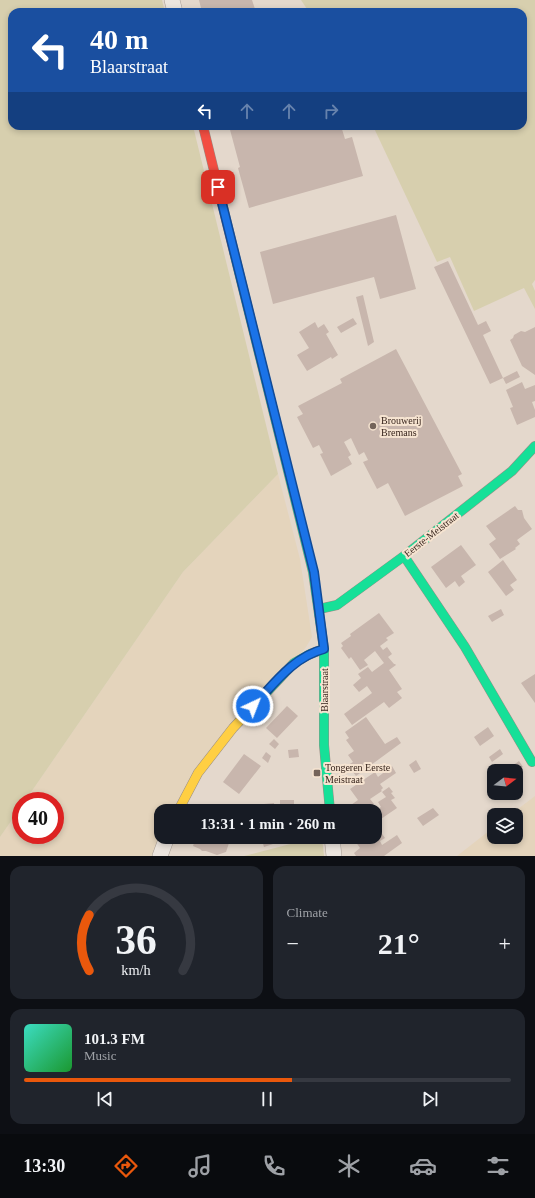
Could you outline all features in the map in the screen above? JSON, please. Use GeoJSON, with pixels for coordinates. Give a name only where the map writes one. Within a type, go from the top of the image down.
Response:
{"type":"FeatureCollection","features":[{"type":"Feature","properties":{"kind":"street","name":"Blaarstraat"},"geometry":{"type":"LineString","coordinates":[[204,130],[314,572],[324,649],[324,745],[329,804]]}},
{"type":"Feature","properties":{"kind":"street","name":"Eerste-Meistraat"},"geometry":{"type":"LineString","coordinates":[[319,609],[337,606],[404,556],[512,471],[535,446]]}},
{"type":"Feature","properties":{"kind":"street"},"geometry":{"type":"LineString","coordinates":[[404,556],[465,647],[532,762]]}},
{"type":"Feature","properties":{"kind":"street"},"geometry":{"type":"LineString","coordinates":[[182,804],[198,773],[233,728],[294,663],[310,654],[324,649]]}},
{"type":"Feature","properties":{"kind":"street"},"geometry":{"type":"LineString","coordinates":[[160,856],[164,844]]}},
{"type":"Feature","properties":{"kind":"street"},"geometry":{"type":"LineString","coordinates":[[333,844],[334,856]]}},
{"type":"Feature","properties":{"kind":"shaded area"},"geometry":{"type":"Polygon","coordinates":[[[0,0],[162,0],[164,8],[8,8],[8,130],[194,130],[278,474],[183,572],[31,792],[12,792],[12,820],[0,837],[0,0]]]}},
{"type":"Feature","properties":{"kind":"shaded area"},"geometry":{"type":"Polygon","coordinates":[[[301,0],[535,0],[535,280],[532,284],[535,291],[535,309],[524,288],[474,311],[450,257],[437,262],[375,130],[527,130],[527,8],[306,8],[301,0]]]}},
{"type":"Feature","properties":{"kind":"shaded area"},"geometry":{"type":"Polygon","coordinates":[[[278,474],[300,559],[312,637],[306,647],[178,804],[154,804],[154,844],[160,844],[157,856],[0,856],[0,837],[12,820],[12,844],[64,844],[64,792],[31,792],[183,572],[278,474]]]}},
{"type":"Feature","properties":{"kind":"shaded area"},"geometry":{"type":"Polygon","coordinates":[[[535,796],[535,856],[457,856],[487,832],[487,844],[523,844],[523,808],[519,808],[535,796]]]}},
{"type":"Feature","properties":{"kind":"shaded area"},"geometry":{"type":"Polygon","coordinates":[[[290,844],[323,844],[324,856],[244,856],[290,844]]]}},
{"type":"Feature","properties":{"kind":"building"},"geometry":{"type":"Polygon","coordinates":[[[199,0],[252,0],[255,8],[201,8],[199,0]]]}},
{"type":"Feature","properties":{"kind":"building"},"geometry":{"type":"Polygon","coordinates":[[[230,130],[342,130],[345,139],[352,137],[363,176],[249,208],[238,168],[240,167],[230,130]]]}},
{"type":"Feature","properties":{"kind":"building"},"geometry":{"type":"Polygon","coordinates":[[[396,215],[416,289],[380,299],[374,277],[273,304],[260,252],[396,215]]]}},
{"type":"Feature","properties":{"kind":"building"},"geometry":{"type":"Polygon","coordinates":[[[448,261],[478,325],[486,321],[491,331],[483,335],[503,378],[490,384],[434,267],[448,261]]]}},
{"type":"Feature","properties":{"kind":"building"},"geometry":{"type":"Polygon","coordinates":[[[363,295],[374,342],[368,346],[356,297],[363,295]]]}},
{"type":"Feature","properties":{"kind":"building"},"geometry":{"type":"Polygon","coordinates":[[[353,318],[357,324],[341,333],[337,327],[353,318]]]}},
{"type":"Feature","properties":{"kind":"building"},"geometry":{"type":"Polygon","coordinates":[[[315,322],[318,328],[324,324],[329,332],[326,334],[338,355],[332,359],[331,357],[307,371],[297,355],[309,348],[299,332],[315,322]]]}},
{"type":"Feature","properties":{"kind":"building"},"geometry":{"type":"Polygon","coordinates":[[[535,327],[535,375],[522,366],[510,340],[514,335],[521,331],[525,332],[535,327]]]}},
{"type":"Feature","properties":{"kind":"building","name":"Brouwerij Bremans"},"geometry":{"type":"Polygon","coordinates":[[[396,349],[462,474],[458,476],[463,486],[405,516],[388,483],[377,489],[363,462],[368,460],[364,452],[359,455],[351,438],[344,442],[351,455],[348,457],[352,464],[331,476],[320,454],[323,453],[319,445],[313,448],[297,417],[303,414],[298,406],[342,383],[340,379],[396,349]]]}},
{"type":"Feature","properties":{"kind":"building"},"geometry":{"type":"Polygon","coordinates":[[[517,371],[520,377],[506,384],[503,378],[517,371]]]}},
{"type":"Feature","properties":{"kind":"building"},"geometry":{"type":"Polygon","coordinates":[[[522,382],[525,389],[535,385],[535,401],[532,402],[535,410],[535,417],[517,425],[510,408],[513,407],[506,390],[522,382]]]}},
{"type":"Feature","properties":{"kind":"building"},"geometry":{"type":"Polygon","coordinates":[[[515,506],[518,510],[522,510],[524,518],[532,529],[517,540],[520,544],[515,548],[516,549],[500,559],[489,544],[496,539],[486,526],[515,506]]]}},
{"type":"Feature","properties":{"kind":"building"},"geometry":{"type":"Polygon","coordinates":[[[461,545],[476,565],[461,576],[465,582],[459,587],[455,581],[446,588],[431,567],[461,545]]]}},
{"type":"Feature","properties":{"kind":"building"},"geometry":{"type":"Polygon","coordinates":[[[503,560],[517,580],[510,585],[514,590],[506,596],[488,572],[503,560]]]}},
{"type":"Feature","properties":{"kind":"building"},"geometry":{"type":"Polygon","coordinates":[[[501,609],[504,615],[492,622],[488,616],[501,609]]]}},
{"type":"Feature","properties":{"kind":"building"},"geometry":{"type":"Polygon","coordinates":[[[379,613],[394,633],[386,638],[388,640],[380,646],[383,650],[387,647],[392,654],[388,657],[396,665],[389,670],[402,689],[397,692],[402,698],[389,708],[384,702],[352,725],[344,714],[372,693],[367,686],[359,692],[353,685],[361,678],[358,674],[368,667],[372,672],[384,663],[375,651],[364,660],[368,665],[360,670],[351,657],[349,659],[341,648],[343,646],[341,643],[351,636],[350,634],[379,613]]]}},
{"type":"Feature","properties":{"kind":"building"},"geometry":{"type":"Polygon","coordinates":[[[535,674],[535,703],[521,683],[535,674]]]}},
{"type":"Feature","properties":{"kind":"building"},"geometry":{"type":"Polygon","coordinates":[[[287,706],[298,716],[277,738],[266,728],[287,706]]]}},
{"type":"Feature","properties":{"kind":"building"},"geometry":{"type":"Polygon","coordinates":[[[366,717],[385,744],[397,737],[401,743],[356,776],[348,765],[353,762],[348,755],[354,751],[346,740],[349,738],[345,732],[366,717]]]}},
{"type":"Feature","properties":{"kind":"building"},"geometry":{"type":"Polygon","coordinates":[[[488,727],[494,736],[480,746],[474,737],[488,727]]]}},
{"type":"Feature","properties":{"kind":"building"},"geometry":{"type":"Polygon","coordinates":[[[274,739],[279,744],[275,749],[269,744],[274,739]]]}},
{"type":"Feature","properties":{"kind":"building"},"geometry":{"type":"Polygon","coordinates":[[[298,749],[299,757],[289,758],[288,750],[298,749]]]}},
{"type":"Feature","properties":{"kind":"building"},"geometry":{"type":"Polygon","coordinates":[[[500,749],[503,754],[492,762],[489,757],[500,749]]]}},
{"type":"Feature","properties":{"kind":"building"},"geometry":{"type":"Polygon","coordinates":[[[266,752],[271,756],[268,763],[262,758],[266,752]]]}},
{"type":"Feature","properties":{"kind":"building"},"geometry":{"type":"Polygon","coordinates":[[[244,754],[261,766],[239,794],[223,782],[244,754]]]}},
{"type":"Feature","properties":{"kind":"building"},"geometry":{"type":"Polygon","coordinates":[[[416,760],[421,769],[414,773],[409,765],[416,760]]]}},
{"type":"Feature","properties":{"kind":"building"},"geometry":{"type":"Polygon","coordinates":[[[392,766],[396,773],[380,784],[383,788],[381,790],[382,791],[370,799],[374,804],[352,804],[358,800],[350,789],[375,772],[378,777],[392,766]]]}},
{"type":"Feature","properties":{"kind":"building"},"geometry":{"type":"Polygon","coordinates":[[[389,787],[395,798],[391,800],[397,808],[382,818],[382,804],[379,804],[378,802],[386,797],[382,792],[389,787]]]}},
{"type":"Feature","properties":{"kind":"building"},"geometry":{"type":"Polygon","coordinates":[[[280,800],[294,800],[294,804],[280,804],[280,800]]]}},
{"type":"Feature","properties":{"kind":"building"},"geometry":{"type":"Polygon","coordinates":[[[433,808],[439,815],[423,826],[417,818],[433,808]]]}},
{"type":"Feature","properties":{"kind":"building"},"geometry":{"type":"Polygon","coordinates":[[[397,835],[402,843],[384,856],[356,856],[354,853],[360,848],[357,844],[382,845],[397,835]]]}},
{"type":"Feature","properties":{"kind":"building"},"geometry":{"type":"Polygon","coordinates":[[[194,844],[229,844],[226,852],[217,855],[202,851],[193,846],[194,844]]]}},
{"type":"Feature","properties":{"kind":"building"},"geometry":{"type":"Polygon","coordinates":[[[263,844],[273,844],[264,847],[263,844]]]}},
{"type":"Feature","properties":{"kind":"traffic: fast"},"geometry":{"type":"LineString","coordinates":[[234,252],[313,572],[324,649],[324,745],[329,804]]}},
{"type":"Feature","properties":{"kind":"traffic: fast"},"geometry":{"type":"LineString","coordinates":[[319,609],[337,605],[404,556],[512,471],[535,446]]}},
{"type":"Feature","properties":{"kind":"traffic: fast"},"geometry":{"type":"LineString","coordinates":[[404,556],[465,647],[532,762]]}},
{"type":"Feature","properties":{"kind":"traffic: fast"},"geometry":{"type":"LineString","coordinates":[[251,709],[294,663],[310,654],[324,649]]}},
{"type":"Feature","properties":{"kind":"traffic: slow"},"geometry":{"type":"LineString","coordinates":[[182,804],[198,773],[233,728],[251,709]]}},
{"type":"Feature","properties":{"kind":"traffic: jam"},"geometry":{"type":"LineString","coordinates":[[204,130],[234,252]]}},
{"type":"Feature","properties":{"kind":"place","name":"Brouwerij Bremans"},"geometry":{"type":"Point","coordinates":[373,426]}},
{"type":"Feature","properties":{"kind":"place","name":"Tongeren Eerste Meistraat"},"geometry":{"type":"Point","coordinates":[317,773]}},
{"type":"Feature","properties":{"kind":"route"},"geometry":{"type":"LineString","coordinates":[[218,187],[314,572],[324,649],[316,651],[294,663],[253,706]]}}]}
